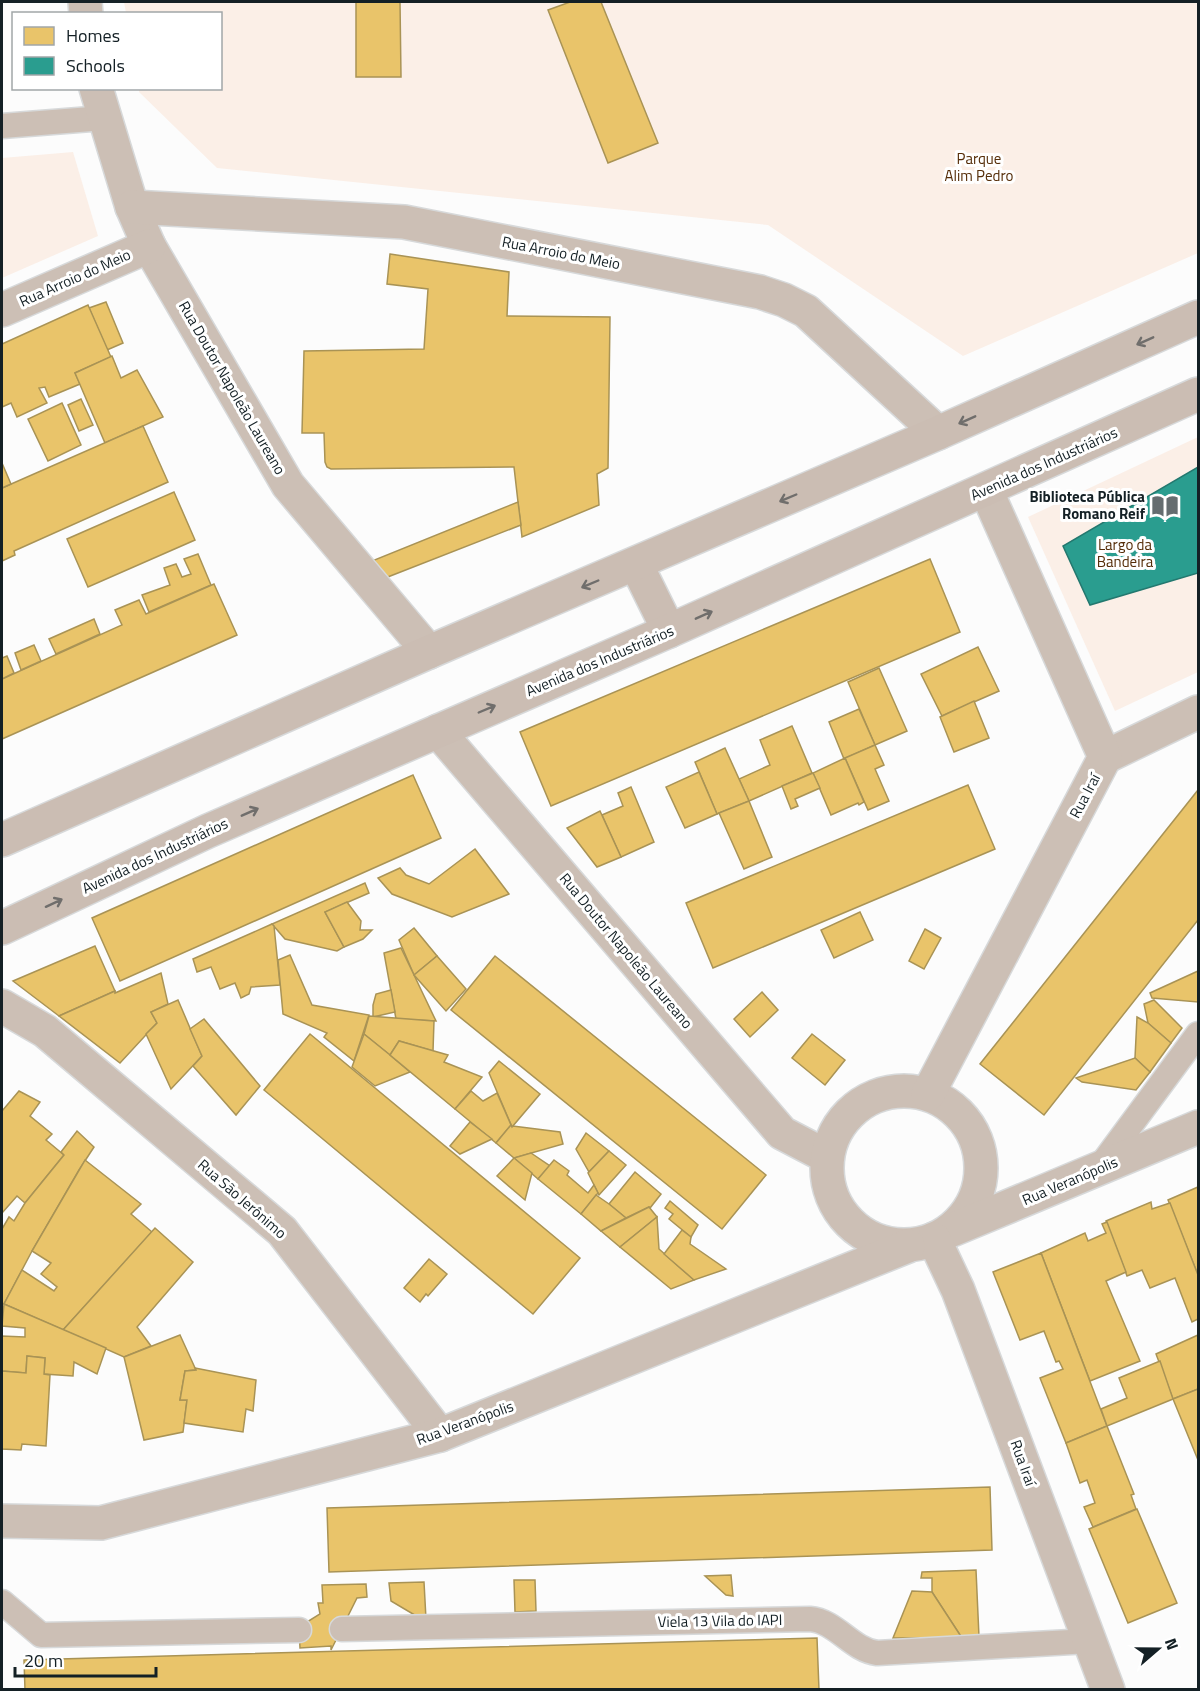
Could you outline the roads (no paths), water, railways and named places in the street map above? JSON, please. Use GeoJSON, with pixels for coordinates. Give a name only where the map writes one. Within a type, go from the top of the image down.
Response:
{"type":"FeatureCollection","features":[{"type":"Feature","properties":{"kind":"street","name":"Rua Doutor Napoleão Laureano"},"geometry":{"type":"LineString","coordinates":[[100,103],[132,207],[149,246],[288,485],[429,652]]}},
{"type":"Feature","properties":{"kind":"street","name":"Rua Arroio do Meio"},"geometry":{"type":"LineString","coordinates":[[132,207],[404,222],[760,292],[806,311],[938,433]]}},
{"type":"Feature","properties":{"kind":"street","name":"Rua Arroio do Meio"},"geometry":{"type":"LineString","coordinates":[[2,310],[149,246]]}},
{"type":"Feature","properties":{"kind":"street"},"geometry":{"type":"LineString","coordinates":[[2,840],[429,652],[938,433],[1198,317]]}},
{"type":"Feature","properties":{"kind":"street","name":"Avenida dos Industriários"},"geometry":{"type":"LineString","coordinates":[[2,928],[208,831],[669,631],[1198,394]]}},
{"type":"Feature","properties":{"kind":"street","name":"Rua Iraí"},"geometry":{"type":"LineString","coordinates":[[928,1094],[1105,757],[986,490]]}},
{"type":"Feature","properties":{"kind":"street"},"geometry":{"type":"LineString","coordinates":[[636,564],[669,631]]}},
{"type":"Feature","properties":{"kind":"street"},"geometry":{"type":"LineString","coordinates":[[1105,757],[1198,712]]}},
{"type":"Feature","properties":{"kind":"street","name":"Rua Doutor Napoleão Laureano"},"geometry":{"type":"LineString","coordinates":[[438,730],[782,1133],[826,1156]]}},
{"type":"Feature","properties":{"kind":"street","name":"Rua São Jerônimo"},"geometry":{"type":"LineString","coordinates":[[2,1006],[45,1031],[282,1231],[440,1435]]}},
{"type":"Feature","properties":{"kind":"street"},"geometry":{"type":"LineString","coordinates":[[895,1090],[928,1094],[955,1110],[973,1134],[981,1164],[977,1196],[961,1222],[928,1240],[881,1243],[856,1230],[838,1209],[827,1184],[826,1156],[839,1124],[863,1101],[895,1090]]}},
{"type":"Feature","properties":{"kind":"street","name":"Rua Veranópolis"},"geometry":{"type":"LineString","coordinates":[[2,1521],[101,1523],[440,1435],[928,1240],[1198,1127]]}},
{"type":"Feature","properties":{"kind":"street","name":"Rua Iraí"},"geometry":{"type":"LineString","coordinates":[[928,1240],[958,1290],[1108,1689]]}},
{"type":"Feature","properties":{"kind":"lane"},"geometry":{"type":"LineString","coordinates":[[2,126],[100,103]]}},
{"type":"Feature","properties":{"kind":"lane"},"geometry":{"type":"LineString","coordinates":[[1097,1170],[1198,1034]]}},
{"type":"Feature","properties":{"kind":"lane"},"geometry":{"type":"LineString","coordinates":[[2,1602],[41,1635],[299,1629]]}},
{"type":"Feature","properties":{"kind":"lane","name":"Viela 13 Vila do IAPI"},"geometry":{"type":"LineString","coordinates":[[342,1629],[810,1619],[822,1622],[865,1649],[877,1653],[1089,1641]]}},
{"type":"Feature","properties":{"kind":"place","name":"Biblioteca Pública Romano Reif"},"geometry":{"type":"Point","coordinates":[1165,506]}},
{"type":"Feature","properties":{"kind":"park label","name":"Parque Alim Pedro"},"geometry":{"type":"Point","coordinates":[979,168]}},
{"type":"Feature","properties":{"kind":"park label","name":"Largo da Bandeira"},"geometry":{"type":"Point","coordinates":[1125,554]}}]}
